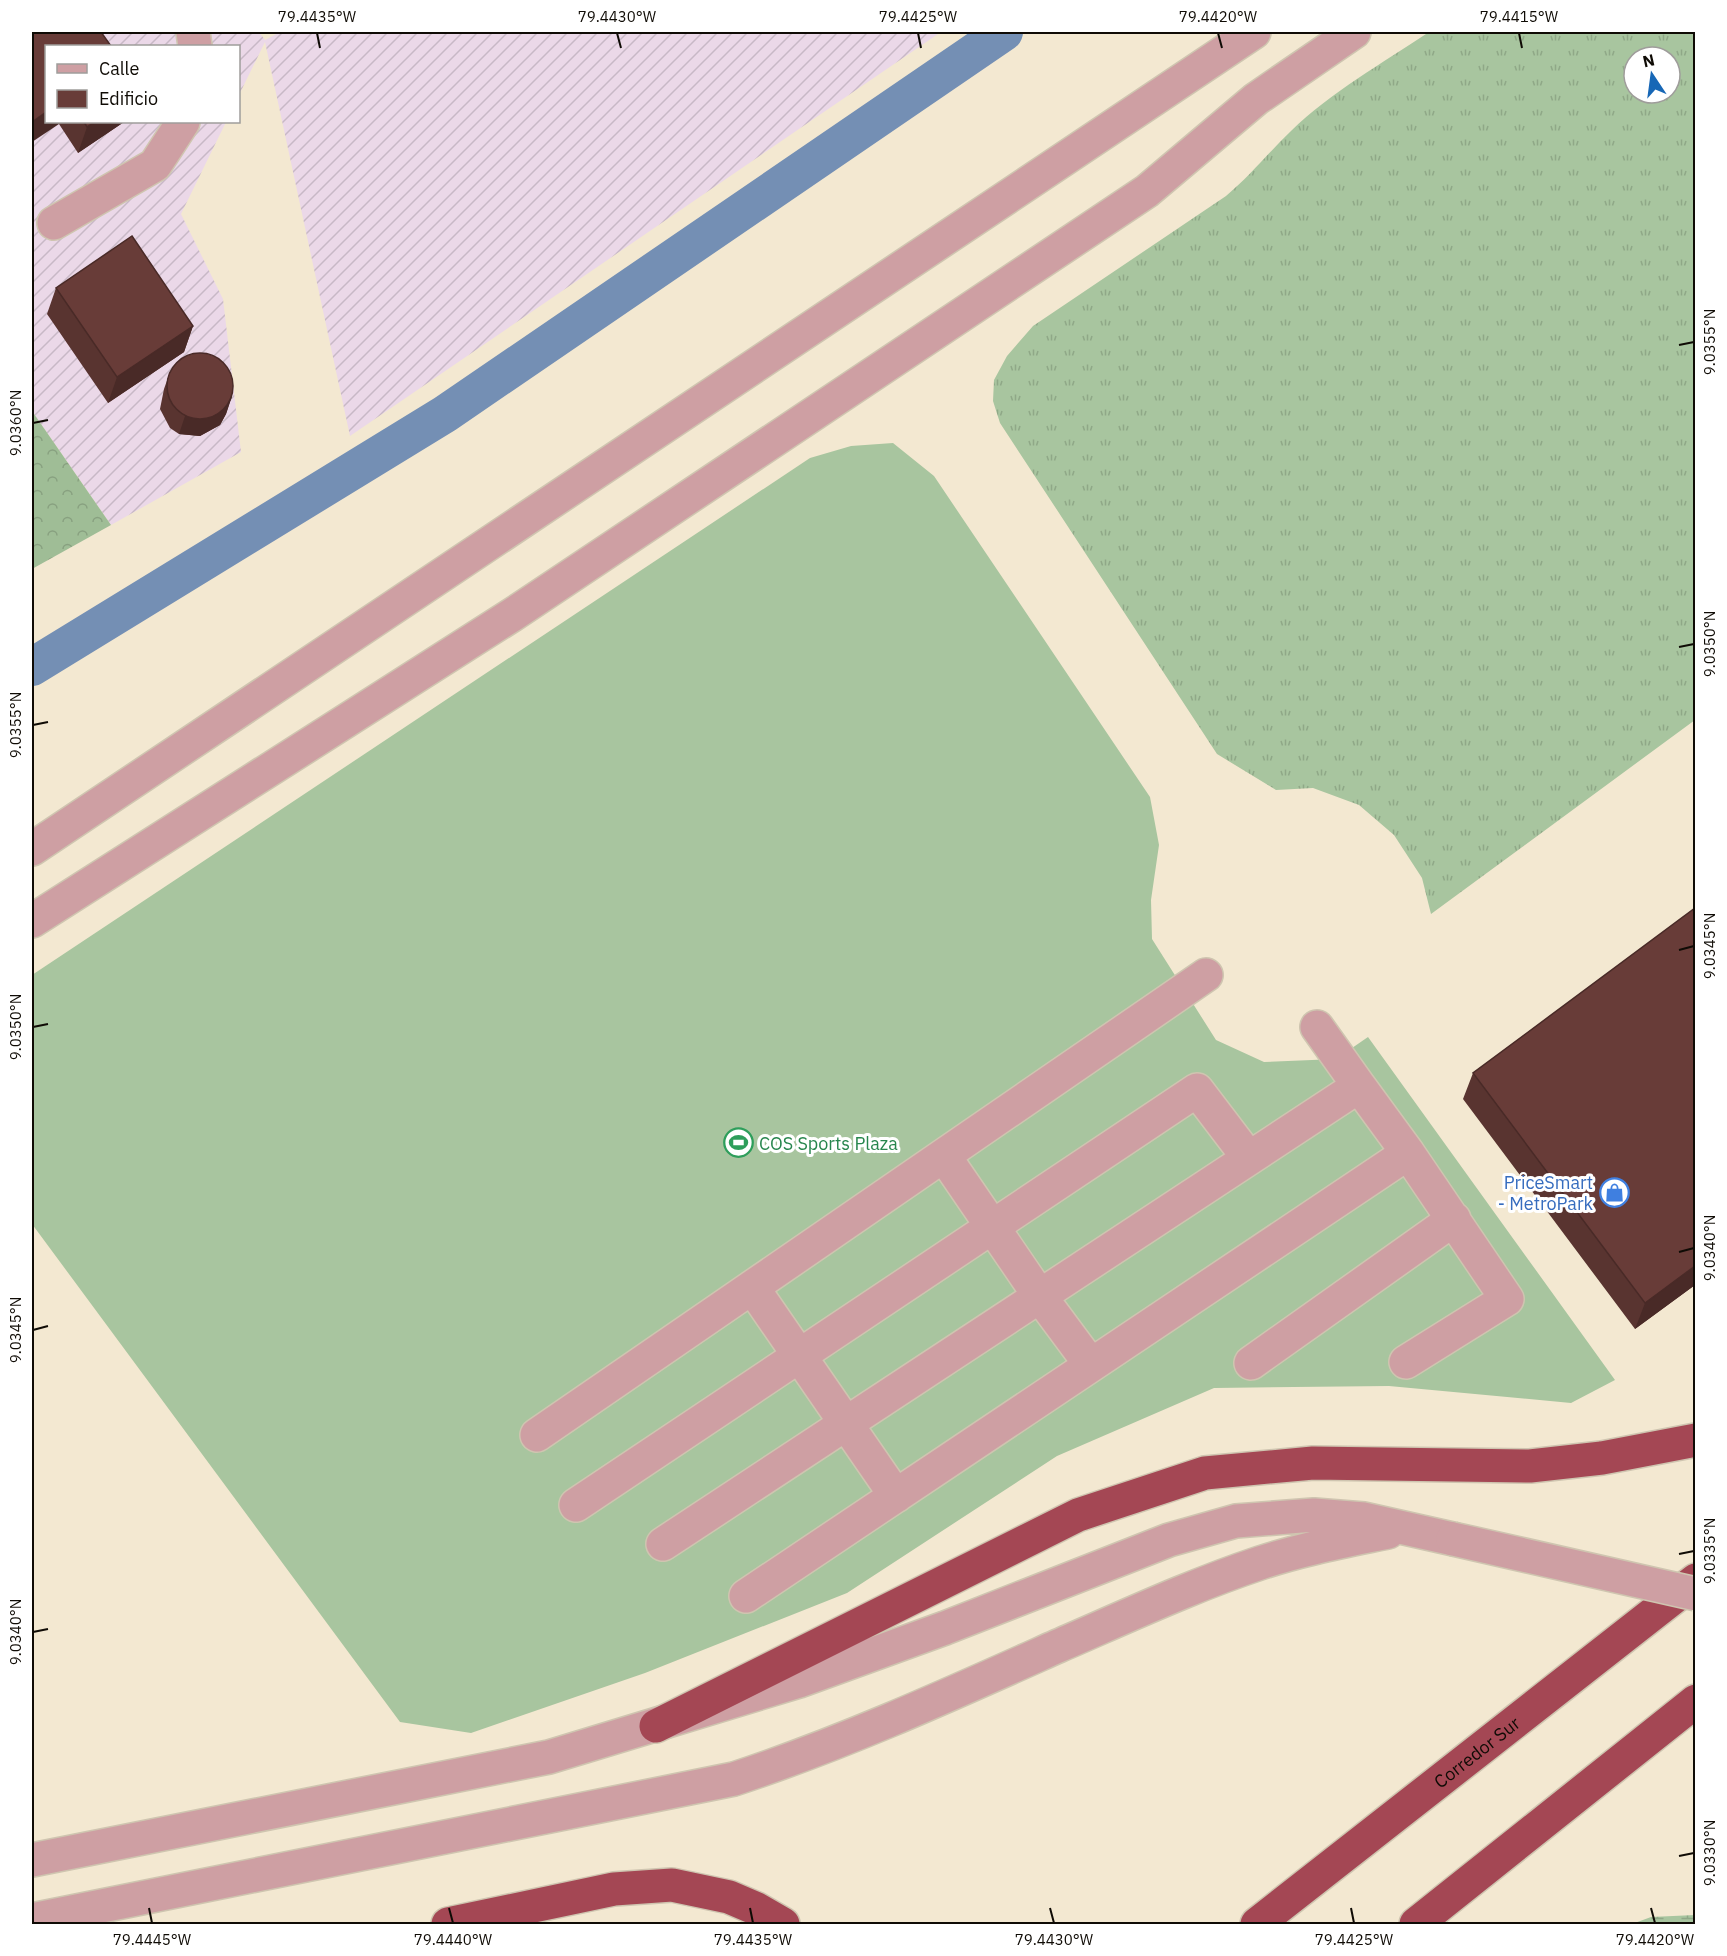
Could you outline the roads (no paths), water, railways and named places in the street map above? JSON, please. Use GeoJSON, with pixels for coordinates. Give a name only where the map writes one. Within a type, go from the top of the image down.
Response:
{"type":"FeatureCollection","features":[{"type":"Feature","properties":{"kind":"highway"},"geometry":{"type":"LineString","coordinates":[[656,1726],[1078,1515],[1205,1473],[1313,1463],[1530,1466],[1602,1458],[1695,1440]]}},
{"type":"Feature","properties":{"kind":"highway","name":"Corredor Sur"},"geometry":{"type":"LineString","coordinates":[[1257,1924],[1695,1580]]}},
{"type":"Feature","properties":{"kind":"highway"},"geometry":{"type":"LineString","coordinates":[[1416,1924],[1695,1701]]}},
{"type":"Feature","properties":{"kind":"highway"},"geometry":{"type":"LineString","coordinates":[[448,1924],[614,1889],[662,1885],[699,1889],[729,1897],[783,1924]]}},
{"type":"Feature","properties":{"kind":"street"},"geometry":{"type":"LineString","coordinates":[[32,849],[705,402],[1254,32]]}},
{"type":"Feature","properties":{"kind":"street"},"geometry":{"type":"LineString","coordinates":[[32,921],[512,615],[1147,191],[1256,99],[1354,32]]}},
{"type":"Feature","properties":{"kind":"street"},"geometry":{"type":"LineString","coordinates":[[54,224],[155,165],[182,123]]}},
{"type":"Feature","properties":{"kind":"street"},"geometry":{"type":"LineString","coordinates":[[32,859],[69,824]]}},
{"type":"Feature","properties":{"kind":"street"},"geometry":{"type":"LineString","coordinates":[[537,1435],[1206,975]]}},
{"type":"Feature","properties":{"kind":"street"},"geometry":{"type":"LineString","coordinates":[[1317,1027],[1408,1153],[1508,1299],[1406,1362]]}},
{"type":"Feature","properties":{"kind":"street"},"geometry":{"type":"LineString","coordinates":[[663,1544],[1039,1294],[1359,1086]]}},
{"type":"Feature","properties":{"kind":"street"},"geometry":{"type":"LineString","coordinates":[[576,1505],[1197,1090],[1248,1157]]}},
{"type":"Feature","properties":{"kind":"street"},"geometry":{"type":"LineString","coordinates":[[746,1596],[1408,1153]]}},
{"type":"Feature","properties":{"kind":"street"},"geometry":{"type":"LineString","coordinates":[[944,1156],[1091,1365]]}},
{"type":"Feature","properties":{"kind":"street"},"geometry":{"type":"LineString","coordinates":[[1251,1363],[1454,1219]]}},
{"type":"Feature","properties":{"kind":"street"},"geometry":{"type":"LineString","coordinates":[[752,1287],[896,1496]]}},
{"type":"Feature","properties":{"kind":"street"},"geometry":{"type":"LineString","coordinates":[[32,1860],[549,1757],[799,1681],[945,1628],[1169,1540],[1236,1521],[1314,1515],[1364,1519],[1695,1594]]}},
{"type":"Feature","properties":{"kind":"street"},"geometry":{"type":"LineString","coordinates":[[32,1920],[734,1779],[804,1756],[888,1722],[1206,1582],[1261,1562],[1329,1544],[1408,1528]]}},
{"type":"Feature","properties":{"kind":"waterway"},"geometry":{"type":"LineString","coordinates":[[32,667],[445,414],[1004,32]]}},
{"type":"Feature","properties":{"kind":"place","name":"COS Sports Plaza"},"geometry":{"type":"Point","coordinates":[738,1143]}},
{"type":"Feature","properties":{"kind":"place","name":"PriceSmart - MetroPark"},"geometry":{"type":"Point","coordinates":[1614,1192]}}]}
